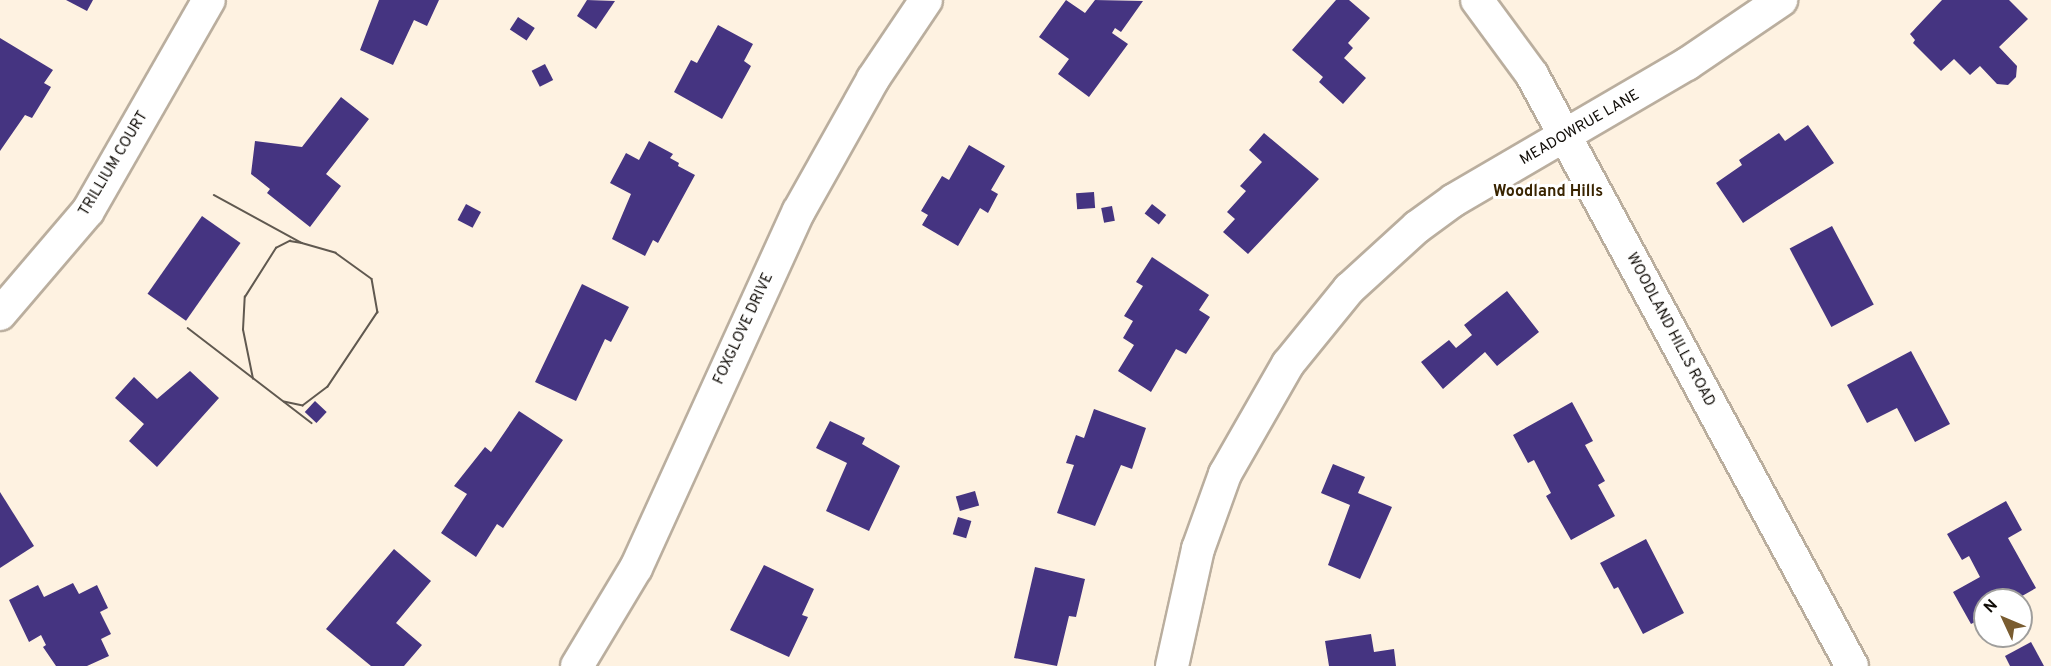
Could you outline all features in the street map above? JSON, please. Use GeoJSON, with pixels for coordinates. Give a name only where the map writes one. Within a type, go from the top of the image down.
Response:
{"type":"FeatureCollection","features":[{"type":"Feature","properties":{"kind":"street","name":"TRILLIUM COURT"},"geometry":{"type":"LineString","coordinates":[[0,314],[88,211],[209,0]]}},
{"type":"Feature","properties":{"kind":"street","name":"FOXGLOVE DRIVE"},"geometry":{"type":"LineString","coordinates":[[577,666],[636,568],[799,211],[873,78],[926,0]]}},
{"type":"Feature","properties":{"kind":"street","name":"WOODLAND HILLS ROAD"},"geometry":{"type":"LineString","coordinates":[[1477,0],[1532,75],[1852,666]]}},
{"type":"Feature","properties":{"kind":"street","name":"MEADOWRUE LANE"},"geometry":{"type":"LineString","coordinates":[[1172,666],[1188,588],[1214,501],[1252,422],[1299,348],[1349,289],[1417,227],[1454,200],[1697,58],[1781,0]]}},
{"type":"Feature","properties":{"kind":"building"},"geometry":{"type":"Polygon","coordinates":[[[66,0],[93,0],[87,11],[66,0]]]}},
{"type":"Feature","properties":{"kind":"building"},"geometry":{"type":"Polygon","coordinates":[[[379,0],[439,0],[427,26],[414,20],[393,65],[360,50],[379,0]]]}},
{"type":"Feature","properties":{"kind":"building"},"geometry":{"type":"Polygon","coordinates":[[[587,0],[615,1],[596,29],[577,16],[587,0]]]}},
{"type":"Feature","properties":{"kind":"building"},"geometry":{"type":"Polygon","coordinates":[[[1066,0],[1085,13],[1095,0],[1143,1],[1121,32],[1115,28],[1112,33],[1128,44],[1089,97],[1058,74],[1069,59],[1039,37],[1066,0]]]}},
{"type":"Feature","properties":{"kind":"building"},"geometry":{"type":"Polygon","coordinates":[[[1336,0],[1349,0],[1370,18],[1348,43],[1353,48],[1344,58],[1366,78],[1343,104],[1319,82],[1323,77],[1292,50],[1336,0]]]}},
{"type":"Feature","properties":{"kind":"building"},"geometry":{"type":"Polygon","coordinates":[[[1942,0],[2009,0],[2028,19],[1999,47],[2017,66],[2016,77],[2008,85],[1997,84],[1980,66],[1970,75],[1954,59],[1941,71],[1913,43],[1915,40],[1910,34],[1942,0]]]}},
{"type":"Feature","properties":{"kind":"building"},"geometry":{"type":"Polygon","coordinates":[[[518,17],[535,28],[527,40],[510,30],[518,17]]]}},
{"type":"Feature","properties":{"kind":"building"},"geometry":{"type":"Polygon","coordinates":[[[718,25],[753,44],[744,61],[751,66],[722,119],[674,92],[691,60],[697,63],[718,25]]]}},
{"type":"Feature","properties":{"kind":"building"},"geometry":{"type":"Polygon","coordinates":[[[0,38],[53,70],[44,83],[51,87],[32,118],[25,115],[0,151],[0,38]]]}},
{"type":"Feature","properties":{"kind":"building"},"geometry":{"type":"Polygon","coordinates":[[[545,64],[553,80],[540,87],[532,71],[545,64]]]}},
{"type":"Feature","properties":{"kind":"building"},"geometry":{"type":"Polygon","coordinates":[[[341,97],[369,119],[326,174],[341,186],[310,227],[267,193],[270,189],[251,174],[255,141],[302,147],[341,97]]]}},
{"type":"Feature","properties":{"kind":"building"},"geometry":{"type":"Polygon","coordinates":[[[1808,125],[1834,163],[1743,223],[1716,183],[1742,165],[1739,160],[1779,133],[1785,141],[1808,125]]]}},
{"type":"Feature","properties":{"kind":"building"},"geometry":{"type":"Polygon","coordinates":[[[1264,133],[1319,179],[1248,254],[1223,232],[1235,219],[1227,212],[1246,191],[1240,186],[1262,162],[1249,150],[1264,133]]]}},
{"type":"Feature","properties":{"kind":"building"},"geometry":{"type":"Polygon","coordinates":[[[649,141],[673,154],[670,158],[679,163],[678,166],[695,175],[658,243],[653,240],[645,256],[612,239],[631,194],[610,183],[626,153],[639,160],[649,141]]]}},
{"type":"Feature","properties":{"kind":"building"},"geometry":{"type":"Polygon","coordinates":[[[969,145],[1005,166],[991,190],[998,194],[988,213],[980,208],[958,246],[922,225],[928,215],[921,211],[942,176],[949,180],[969,145]]]}},
{"type":"Feature","properties":{"kind":"building"},"geometry":{"type":"Polygon","coordinates":[[[1094,192],[1095,208],[1077,209],[1076,193],[1094,192]]]}},
{"type":"Feature","properties":{"kind":"building"},"geometry":{"type":"Polygon","coordinates":[[[466,204],[481,212],[473,228],[458,220],[466,204]]]}},
{"type":"Feature","properties":{"kind":"building"},"geometry":{"type":"Polygon","coordinates":[[[1152,204],[1166,215],[1159,225],[1145,213],[1152,204]]]}},
{"type":"Feature","properties":{"kind":"building"},"geometry":{"type":"Polygon","coordinates":[[[1112,206],[1115,221],[1104,223],[1101,208],[1112,206]]]}},
{"type":"Feature","properties":{"kind":"building"},"geometry":{"type":"Polygon","coordinates":[[[202,216],[241,243],[186,321],[148,294],[202,216]]]}},
{"type":"Feature","properties":{"kind":"building"},"geometry":{"type":"Polygon","coordinates":[[[1832,226],[1874,305],[1831,327],[1790,249],[1832,226]]]}},
{"type":"Feature","properties":{"kind":"building"},"geometry":{"type":"Polygon","coordinates":[[[1152,257],[1209,295],[1199,310],[1210,317],[1186,354],[1176,349],[1151,392],[1118,371],[1134,345],[1123,338],[1133,321],[1124,316],[1143,286],[1136,282],[1152,257]]]}},
{"type":"Feature","properties":{"kind":"building"},"geometry":{"type":"Polygon","coordinates":[[[582,284],[629,307],[611,342],[605,339],[576,401],[535,382],[582,284]]]}},
{"type":"Feature","properties":{"kind":"building"},"geometry":{"type":"Polygon","coordinates":[[[1507,291],[1539,332],[1497,366],[1485,352],[1443,389],[1421,362],[1449,340],[1456,348],[1472,335],[1464,325],[1507,291]]]}},
{"type":"Feature","properties":{"kind":"building"},"geometry":{"type":"Polygon","coordinates":[[[1911,351],[1950,424],[1915,442],[1897,408],[1867,423],[1847,385],[1911,351]]]}},
{"type":"Feature","properties":{"kind":"building"},"geometry":{"type":"Polygon","coordinates":[[[190,371],[219,398],[157,467],[129,441],[144,424],[115,398],[134,377],[157,399],[190,371]]]}},
{"type":"Feature","properties":{"kind":"building"},"geometry":{"type":"Polygon","coordinates":[[[315,401],[327,412],[316,423],[305,412],[315,401]]]}},
{"type":"Feature","properties":{"kind":"building"},"geometry":{"type":"Polygon","coordinates":[[[1572,402],[1593,441],[1585,445],[1605,481],[1598,485],[1615,516],[1571,540],[1546,496],[1551,493],[1534,460],[1528,463],[1513,435],[1572,402]]]}},
{"type":"Feature","properties":{"kind":"building"},"geometry":{"type":"Polygon","coordinates":[[[1094,409],[1146,428],[1132,469],[1121,465],[1095,526],[1057,513],[1074,465],[1066,463],[1076,435],[1084,438],[1094,409]]]}},
{"type":"Feature","properties":{"kind":"building"},"geometry":{"type":"Polygon","coordinates":[[[519,411],[563,440],[503,528],[497,524],[476,557],[441,533],[467,494],[454,486],[485,447],[491,452],[519,411]]]}},
{"type":"Feature","properties":{"kind":"building"},"geometry":{"type":"Polygon","coordinates":[[[830,421],[865,438],[862,444],[900,466],[869,531],[826,511],[847,463],[816,448],[830,421]]]}},
{"type":"Feature","properties":{"kind":"building"},"geometry":{"type":"Polygon","coordinates":[[[1333,464],[1365,477],[1358,493],[1392,507],[1360,579],[1328,565],[1350,505],[1321,493],[1333,464]]]}},
{"type":"Feature","properties":{"kind":"building"},"geometry":{"type":"Polygon","coordinates":[[[975,491],[979,505],[960,511],[956,497],[975,491]]]}},
{"type":"Feature","properties":{"kind":"building"},"geometry":{"type":"Polygon","coordinates":[[[0,492],[34,546],[0,568],[0,492]]]}},
{"type":"Feature","properties":{"kind":"building"},"geometry":{"type":"Polygon","coordinates":[[[2006,501],[2022,530],[2008,538],[2036,588],[1973,588],[1973,623],[1971,624],[1953,592],[1980,577],[1969,556],[1962,560],[1947,534],[2006,501]]]}},
{"type":"Feature","properties":{"kind":"building"},"geometry":{"type":"Polygon","coordinates":[[[958,517],[971,521],[966,538],[953,534],[958,517]]]}},
{"type":"Feature","properties":{"kind":"building"},"geometry":{"type":"Polygon","coordinates":[[[1646,539],[1684,613],[1643,634],[1618,587],[1614,589],[1600,563],[1646,539]]]}},
{"type":"Feature","properties":{"kind":"building"},"geometry":{"type":"Polygon","coordinates":[[[394,549],[431,581],[396,623],[422,645],[404,666],[371,666],[326,629],[394,549]]]}},
{"type":"Feature","properties":{"kind":"building"},"geometry":{"type":"Polygon","coordinates":[[[764,565],[814,589],[802,615],[808,617],[789,657],[730,630],[764,565]]]}},
{"type":"Feature","properties":{"kind":"building"},"geometry":{"type":"Polygon","coordinates":[[[1035,567],[1085,579],[1076,617],[1069,616],[1057,666],[1014,658],[1035,567]]]}},
{"type":"Feature","properties":{"kind":"building"},"geometry":{"type":"Polygon","coordinates":[[[73,583],[79,594],[97,585],[108,608],[100,612],[111,634],[101,639],[109,656],[87,666],[56,666],[43,647],[46,645],[41,635],[29,642],[9,600],[38,585],[44,597],[73,583]]]}},
{"type":"Feature","properties":{"kind":"building"},"geometry":{"type":"Polygon","coordinates":[[[1371,634],[1374,652],[1394,649],[1396,666],[1329,666],[1325,641],[1371,634]]]}},
{"type":"Feature","properties":{"kind":"building"},"geometry":{"type":"Polygon","coordinates":[[[2033,646],[2044,666],[2010,666],[2005,656],[2020,648],[2033,648],[2033,646]]]}},
{"type":"Feature","properties":{"kind":"tram line"},"geometry":{"type":"LineString","coordinates":[[214,195],[302,243],[336,253],[372,279],[378,312],[328,387],[303,406],[284,402]]}},
{"type":"Feature","properties":{"kind":"tram line"},"geometry":{"type":"LineString","coordinates":[[253,379],[243,330],[245,297],[276,248],[290,241],[302,243]]}},
{"type":"Feature","properties":{"kind":"tram line"},"geometry":{"type":"LineString","coordinates":[[188,328],[312,423]]}},
{"type":"Feature","properties":{"kind":"district","name":"Woodland Hills"},"geometry":{"type":"Point","coordinates":[1548,192]}}]}
